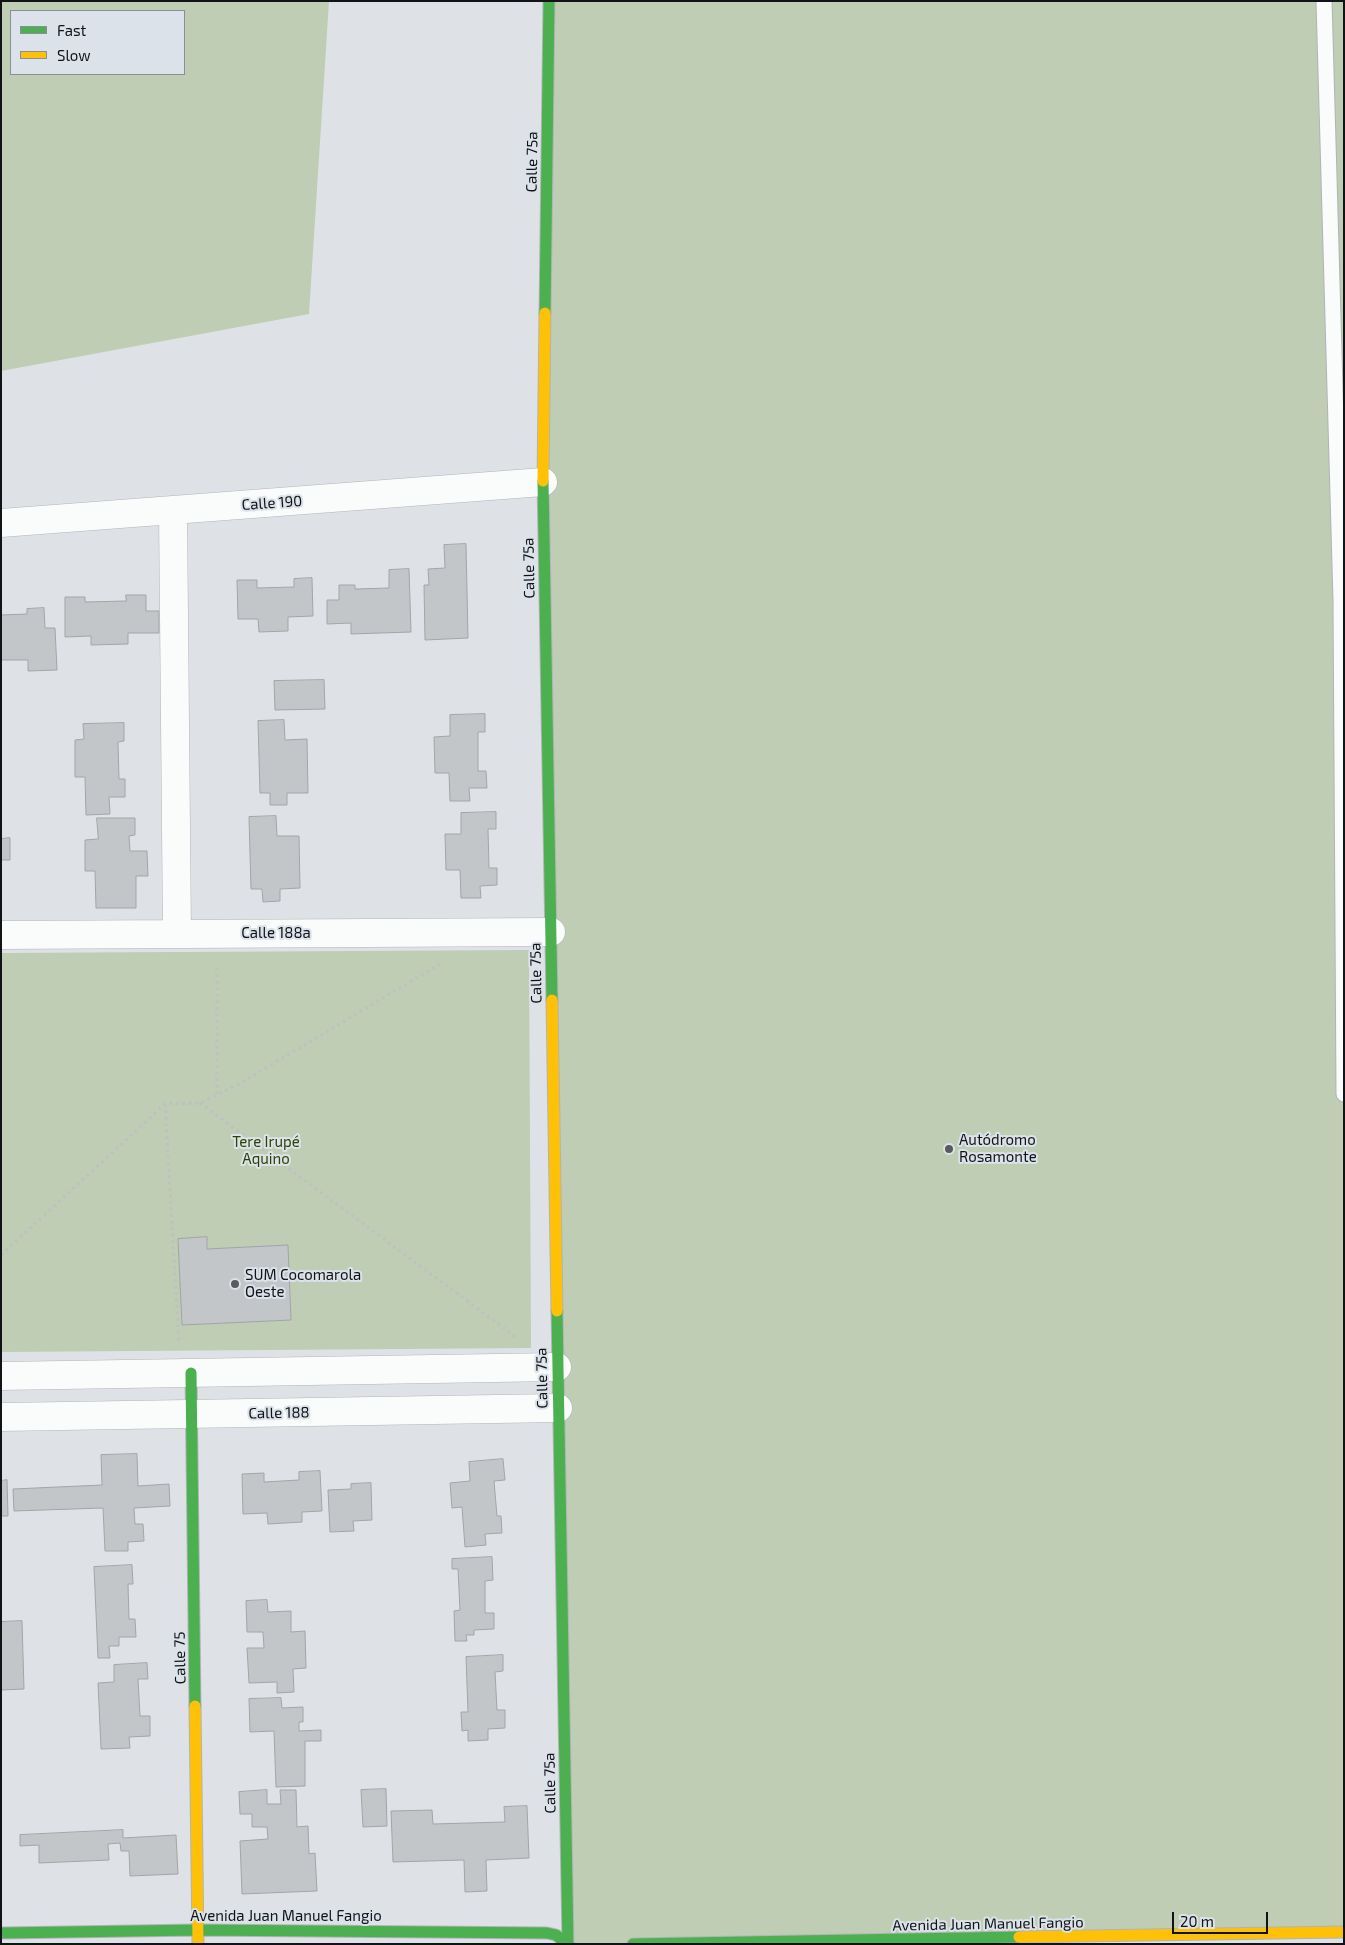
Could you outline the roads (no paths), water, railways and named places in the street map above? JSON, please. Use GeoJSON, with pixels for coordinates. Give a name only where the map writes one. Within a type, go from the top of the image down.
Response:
{"type":"FeatureCollection","features":[{"type":"Feature","properties":{"kind":"street","name":"Calle 75a"},"geometry":{"type":"LineString","coordinates":[[549,1],[543,482],[568,1944]]}},
{"type":"Feature","properties":{"kind":"street","name":"Calle 190"},"geometry":{"type":"LineString","coordinates":[[1,523],[543,482]]}},
{"type":"Feature","properties":{"kind":"street"},"geometry":{"type":"LineString","coordinates":[[173,510],[178,934]]}},
{"type":"Feature","properties":{"kind":"street","name":"Calle 188a"},"geometry":{"type":"LineString","coordinates":[[1,935],[551,932]]}},
{"type":"Feature","properties":{"kind":"street"},"geometry":{"type":"LineString","coordinates":[[1,1376],[557,1367]]}},
{"type":"Feature","properties":{"kind":"street","name":"Calle 75"},"geometry":{"type":"LineString","coordinates":[[191,1373],[198,1944]]}},
{"type":"Feature","properties":{"kind":"street","name":"Calle 188"},"geometry":{"type":"LineString","coordinates":[[1,1417],[558,1408]]}},
{"type":"Feature","properties":{"kind":"street","name":"Avenida Juan Manuel Fangio"},"geometry":{"type":"LineString","coordinates":[[1,1934],[198,1930],[547,1933],[556,1935],[568,1944]]}},
{"type":"Feature","properties":{"kind":"street","name":"Avenida Juan Manuel Fangio"},"geometry":{"type":"LineString","coordinates":[[633,1944],[1047,1941],[1344,1932]]}},
{"type":"Feature","properties":{"kind":"lane"},"geometry":{"type":"LineString","coordinates":[[1323,3],[1341,600],[1344,1094]]}},
{"type":"Feature","properties":{"kind":"place","name":"Autódromo Rosamonte"},"geometry":{"type":"Point","coordinates":[949,1149]}},
{"type":"Feature","properties":{"kind":"place","name":"SUM Cocomarola Oeste"},"geometry":{"type":"Point","coordinates":[235,1284]}},
{"type":"Feature","properties":{"kind":"park label","name":"Tere Irupé Aquino"},"geometry":{"type":"Point","coordinates":[266,1150]}}]}
